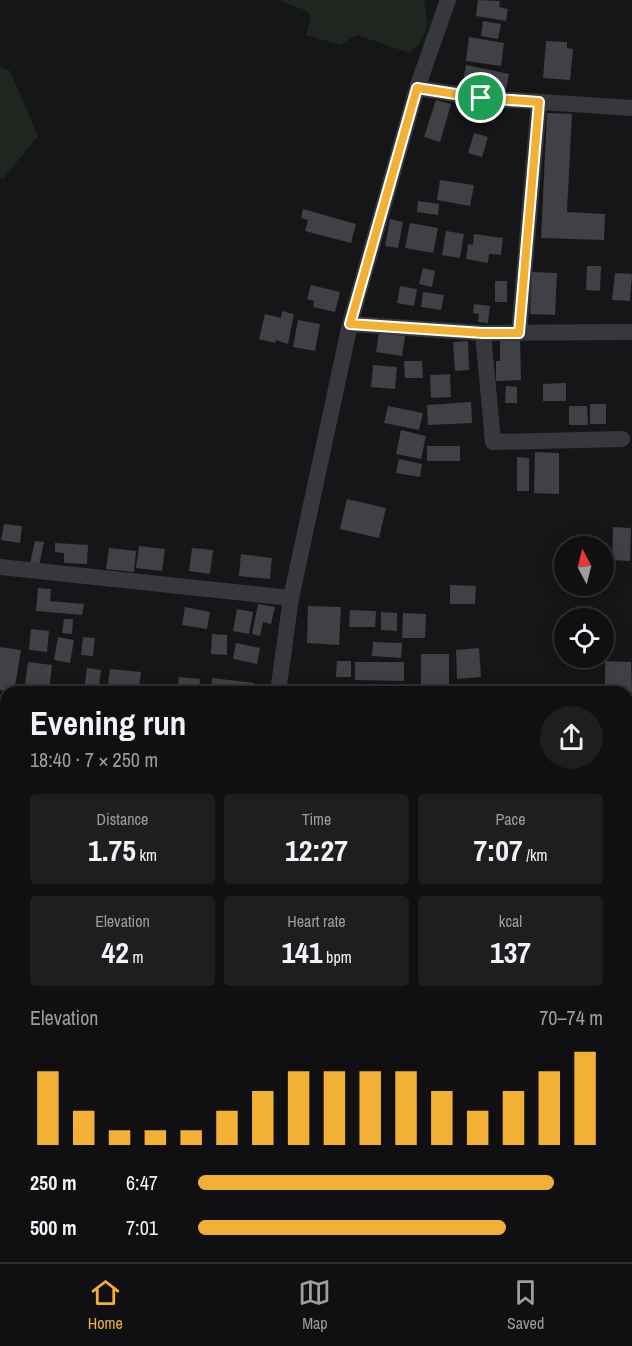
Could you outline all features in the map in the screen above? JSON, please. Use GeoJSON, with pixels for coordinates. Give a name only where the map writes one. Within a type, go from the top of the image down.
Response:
{"type":"FeatureCollection","features":[{"type":"Feature","properties":{"kind":"street"},"geometry":{"type":"LineString","coordinates":[[279,686],[291,598],[350,324],[417,88],[448,0]]}},
{"type":"Feature","properties":{"kind":"street"},"geometry":{"type":"LineString","coordinates":[[417,88],[481,98],[632,108]]}},
{"type":"Feature","properties":{"kind":"street"},"geometry":{"type":"LineString","coordinates":[[519,333],[539,102]]}},
{"type":"Feature","properties":{"kind":"street"},"geometry":{"type":"LineString","coordinates":[[350,324],[483,333],[632,332]]}},
{"type":"Feature","properties":{"kind":"street"},"geometry":{"type":"LineString","coordinates":[[483,333],[492,442],[622,439]]}},
{"type":"Feature","properties":{"kind":"street"},"geometry":{"type":"LineString","coordinates":[[0,567],[291,598]]}},
{"type":"Feature","properties":{"kind":"shaded area"},"geometry":{"type":"Polygon","coordinates":[[[277,0],[424,0],[427,17],[425,35],[410,53],[357,35],[340,45],[306,35],[311,15],[305,10],[277,0]]]}},
{"type":"Feature","properties":{"kind":"shaded area"},"geometry":{"type":"Polygon","coordinates":[[[0,67],[10,71],[38,136],[3,179],[0,176],[0,67]]]}},
{"type":"Feature","properties":{"kind":"building"},"geometry":{"type":"Polygon","coordinates":[[[478,0],[500,1],[499,7],[508,9],[506,21],[476,16],[478,0]]]}},
{"type":"Feature","properties":{"kind":"building"},"geometry":{"type":"Polygon","coordinates":[[[483,21],[501,24],[498,39],[481,36],[483,21]]]}},
{"type":"Feature","properties":{"kind":"building"},"geometry":{"type":"Polygon","coordinates":[[[469,37],[504,43],[501,66],[466,61],[469,37]]]}},
{"type":"Feature","properties":{"kind":"building"},"geometry":{"type":"Polygon","coordinates":[[[546,41],[567,42],[567,48],[573,49],[570,80],[543,78],[546,41]]]}},
{"type":"Feature","properties":{"kind":"building"},"geometry":{"type":"Polygon","coordinates":[[[466,65],[509,74],[505,95],[462,88],[466,65]]]}},
{"type":"Feature","properties":{"kind":"building"},"geometry":{"type":"Polygon","coordinates":[[[436,100],[451,104],[440,142],[424,137],[436,100]]]}},
{"type":"Feature","properties":{"kind":"building"},"geometry":{"type":"Polygon","coordinates":[[[547,113],[572,114],[567,212],[605,214],[604,240],[541,238],[547,113]]]}},
{"type":"Feature","properties":{"kind":"building"},"geometry":{"type":"Polygon","coordinates":[[[474,133],[488,137],[482,157],[468,153],[474,133]]]}},
{"type":"Feature","properties":{"kind":"building"},"geometry":{"type":"Polygon","coordinates":[[[440,180],[474,185],[470,206],[437,200],[440,180]]]}},
{"type":"Feature","properties":{"kind":"building"},"geometry":{"type":"Polygon","coordinates":[[[418,201],[439,204],[438,215],[417,212],[418,201]]]}},
{"type":"Feature","properties":{"kind":"building"},"geometry":{"type":"Polygon","coordinates":[[[303,209],[356,224],[351,243],[305,231],[308,220],[301,218],[303,209]]]}},
{"type":"Feature","properties":{"kind":"building"},"geometry":{"type":"Polygon","coordinates":[[[390,219],[403,222],[398,248],[385,246],[390,219]]]}},
{"type":"Feature","properties":{"kind":"building"},"geometry":{"type":"Polygon","coordinates":[[[410,223],[438,228],[433,253],[405,248],[410,223]]]}},
{"type":"Feature","properties":{"kind":"building"},"geometry":{"type":"Polygon","coordinates":[[[446,231],[464,234],[460,258],[442,255],[446,231]]]}},
{"type":"Feature","properties":{"kind":"building"},"geometry":{"type":"Polygon","coordinates":[[[474,234],[503,238],[501,255],[489,254],[488,263],[466,259],[468,244],[473,245],[474,234]]]}},
{"type":"Feature","properties":{"kind":"building"},"geometry":{"type":"Polygon","coordinates":[[[587,266],[601,266],[600,291],[586,290],[587,266]]]}},
{"type":"Feature","properties":{"kind":"building"},"geometry":{"type":"Polygon","coordinates":[[[423,268],[435,271],[432,287],[419,284],[423,268]]]}},
{"type":"Feature","properties":{"kind":"building"},"geometry":{"type":"Polygon","coordinates":[[[532,272],[557,273],[555,315],[530,314],[532,272]]]}},
{"type":"Feature","properties":{"kind":"building"},"geometry":{"type":"Polygon","coordinates":[[[615,273],[632,274],[630,301],[612,300],[615,273]]]}},
{"type":"Feature","properties":{"kind":"building"},"geometry":{"type":"Polygon","coordinates":[[[495,281],[507,281],[507,302],[495,302],[495,281]]]}},
{"type":"Feature","properties":{"kind":"building"},"geometry":{"type":"Polygon","coordinates":[[[311,285],[340,292],[335,312],[313,307],[314,301],[307,299],[311,285]]]}},
{"type":"Feature","properties":{"kind":"building"},"geometry":{"type":"Polygon","coordinates":[[[400,286],[417,289],[414,306],[397,303],[400,286]]]}},
{"type":"Feature","properties":{"kind":"building"},"geometry":{"type":"Polygon","coordinates":[[[423,292],[444,295],[441,310],[421,307],[423,292]]]}},
{"type":"Feature","properties":{"kind":"building"},"geometry":{"type":"Polygon","coordinates":[[[474,304],[490,306],[488,323],[478,322],[479,314],[473,313],[474,304]]]}},
{"type":"Feature","properties":{"kind":"building"},"geometry":{"type":"Polygon","coordinates":[[[282,311],[294,314],[288,344],[276,340],[275,343],[259,339],[265,314],[281,318],[282,311]]]}},
{"type":"Feature","properties":{"kind":"building"},"geometry":{"type":"Polygon","coordinates":[[[298,320],[320,324],[315,351],[293,347],[298,320]]]}},
{"type":"Feature","properties":{"kind":"building"},"geometry":{"type":"Polygon","coordinates":[[[379,332],[405,336],[402,356],[376,352],[379,332]]]}},
{"type":"Feature","properties":{"kind":"building"},"geometry":{"type":"Polygon","coordinates":[[[500,339],[520,339],[521,380],[496,381],[496,361],[500,361],[500,339]]]}},
{"type":"Feature","properties":{"kind":"building"},"geometry":{"type":"Polygon","coordinates":[[[468,341],[469,370],[455,371],[453,342],[468,341]]]}},
{"type":"Feature","properties":{"kind":"building"},"geometry":{"type":"Polygon","coordinates":[[[404,361],[422,361],[423,378],[405,378],[404,361]]]}},
{"type":"Feature","properties":{"kind":"building"},"geometry":{"type":"Polygon","coordinates":[[[373,365],[397,367],[395,389],[371,387],[373,365]]]}},
{"type":"Feature","properties":{"kind":"building"},"geometry":{"type":"Polygon","coordinates":[[[450,374],[451,397],[431,398],[430,375],[450,374]]]}},
{"type":"Feature","properties":{"kind":"building"},"geometry":{"type":"Polygon","coordinates":[[[566,383],[566,401],[543,401],[543,384],[566,383]]]}},
{"type":"Feature","properties":{"kind":"building"},"geometry":{"type":"Polygon","coordinates":[[[506,386],[517,387],[517,403],[505,403],[506,386]]]}},
{"type":"Feature","properties":{"kind":"building"},"geometry":{"type":"Polygon","coordinates":[[[471,402],[472,423],[428,425],[427,405],[471,402]]]}},
{"type":"Feature","properties":{"kind":"building"},"geometry":{"type":"Polygon","coordinates":[[[590,404],[606,404],[606,424],[590,424],[590,404]]]}},
{"type":"Feature","properties":{"kind":"building"},"geometry":{"type":"Polygon","coordinates":[[[388,406],[423,413],[419,430],[384,423],[388,406]]]}},
{"type":"Feature","properties":{"kind":"building"},"geometry":{"type":"Polygon","coordinates":[[[569,406],[587,406],[588,425],[569,425],[569,406]]]}},
{"type":"Feature","properties":{"kind":"building"},"geometry":{"type":"Polygon","coordinates":[[[401,430],[426,436],[421,459],[396,454],[401,430]]]}},
{"type":"Feature","properties":{"kind":"building"},"geometry":{"type":"Polygon","coordinates":[[[427,446],[460,446],[460,461],[427,461],[427,446]]]}},
{"type":"Feature","properties":{"kind":"building"},"geometry":{"type":"Polygon","coordinates":[[[535,452],[559,453],[559,494],[534,493],[535,452]]]}},
{"type":"Feature","properties":{"kind":"building"},"geometry":{"type":"Polygon","coordinates":[[[517,457],[529,458],[529,491],[517,491],[517,457]]]}},
{"type":"Feature","properties":{"kind":"building"},"geometry":{"type":"Polygon","coordinates":[[[399,459],[422,464],[420,477],[396,473],[399,459]]]}},
{"type":"Feature","properties":{"kind":"building"},"geometry":{"type":"Polygon","coordinates":[[[347,499],[386,508],[379,538],[340,529],[347,499]]]}},
{"type":"Feature","properties":{"kind":"building"},"geometry":{"type":"Polygon","coordinates":[[[4,524],[22,526],[20,543],[1,540],[4,524]]]}},
{"type":"Feature","properties":{"kind":"building"},"geometry":{"type":"Polygon","coordinates":[[[613,527],[631,528],[630,561],[614,560],[613,527]]]}},
{"type":"Feature","properties":{"kind":"building"},"geometry":{"type":"Polygon","coordinates":[[[35,541],[44,542],[39,565],[30,564],[35,541]]]}},
{"type":"Feature","properties":{"kind":"building"},"geometry":{"type":"Polygon","coordinates":[[[55,543],[88,545],[87,564],[64,563],[64,553],[55,552],[55,543]]]}},
{"type":"Feature","properties":{"kind":"building"},"geometry":{"type":"Polygon","coordinates":[[[139,546],[165,549],[162,571],[136,568],[139,546]]]}},
{"type":"Feature","properties":{"kind":"building"},"geometry":{"type":"Polygon","coordinates":[[[109,548],[136,551],[134,572],[106,569],[109,548]]]}},
{"type":"Feature","properties":{"kind":"building"},"geometry":{"type":"Polygon","coordinates":[[[192,548],[213,550],[210,574],[189,571],[192,548]]]}},
{"type":"Feature","properties":{"kind":"building"},"geometry":{"type":"Polygon","coordinates":[[[241,554],[272,558],[270,579],[239,576],[241,554]]]}},
{"type":"Feature","properties":{"kind":"building"},"geometry":{"type":"Polygon","coordinates":[[[450,585],[476,586],[475,604],[450,604],[450,585]]]}},
{"type":"Feature","properties":{"kind":"building"},"geometry":{"type":"Polygon","coordinates":[[[38,588],[51,589],[50,601],[84,604],[82,615],[36,611],[38,588]]]}},
{"type":"Feature","properties":{"kind":"building"},"geometry":{"type":"Polygon","coordinates":[[[258,604],[275,607],[271,624],[263,622],[260,636],[252,634],[258,604]]]}},
{"type":"Feature","properties":{"kind":"building"},"geometry":{"type":"Polygon","coordinates":[[[308,606],[341,607],[339,645],[307,643],[308,606]]]}},
{"type":"Feature","properties":{"kind":"building"},"geometry":{"type":"Polygon","coordinates":[[[185,607],[210,612],[207,629],[182,625],[185,607]]]}},
{"type":"Feature","properties":{"kind":"building"},"geometry":{"type":"Polygon","coordinates":[[[237,609],[253,612],[249,634],[233,631],[237,609]]]}},
{"type":"Feature","properties":{"kind":"building"},"geometry":{"type":"Polygon","coordinates":[[[350,610],[376,611],[375,627],[349,627],[350,610]]]}},
{"type":"Feature","properties":{"kind":"building"},"geometry":{"type":"Polygon","coordinates":[[[381,612],[397,613],[397,631],[381,630],[381,612]]]}},
{"type":"Feature","properties":{"kind":"building"},"geometry":{"type":"Polygon","coordinates":[[[403,613],[426,614],[425,638],[402,638],[403,613]]]}},
{"type":"Feature","properties":{"kind":"building"},"geometry":{"type":"Polygon","coordinates":[[[64,619],[73,619],[72,634],[62,633],[64,619]]]}},
{"type":"Feature","properties":{"kind":"building"},"geometry":{"type":"Polygon","coordinates":[[[31,629],[49,631],[47,652],[29,650],[31,629]]]}},
{"type":"Feature","properties":{"kind":"building"},"geometry":{"type":"Polygon","coordinates":[[[212,634],[227,635],[227,655],[211,654],[212,634]]]}},
{"type":"Feature","properties":{"kind":"building"},"geometry":{"type":"Polygon","coordinates":[[[58,637],[74,640],[70,663],[54,660],[58,637]]]}},
{"type":"Feature","properties":{"kind":"building"},"geometry":{"type":"Polygon","coordinates":[[[83,637],[95,638],[93,656],[81,655],[83,637]]]}},
{"type":"Feature","properties":{"kind":"building"},"geometry":{"type":"Polygon","coordinates":[[[373,642],[402,643],[401,658],[372,656],[373,642]]]}},
{"type":"Feature","properties":{"kind":"building"},"geometry":{"type":"Polygon","coordinates":[[[236,643],[260,648],[257,664],[233,659],[236,643]]]}},
{"type":"Feature","properties":{"kind":"building"},"geometry":{"type":"Polygon","coordinates":[[[0,647],[21,650],[15,686],[0,686],[0,647]]]}},
{"type":"Feature","properties":{"kind":"building"},"geometry":{"type":"Polygon","coordinates":[[[479,648],[481,677],[457,679],[456,650],[479,648]]]}},
{"type":"Feature","properties":{"kind":"building"},"geometry":{"type":"Polygon","coordinates":[[[421,654],[449,654],[449,686],[421,686],[421,654]]]}},
{"type":"Feature","properties":{"kind":"building"},"geometry":{"type":"Polygon","coordinates":[[[337,661],[351,661],[351,677],[336,677],[337,661]]]}},
{"type":"Feature","properties":{"kind":"building"},"geometry":{"type":"Polygon","coordinates":[[[614,661],[631,662],[632,686],[605,686],[605,668],[614,668],[614,661]]]}},
{"type":"Feature","properties":{"kind":"building"},"geometry":{"type":"Polygon","coordinates":[[[28,662],[52,665],[50,686],[25,686],[28,662]]]}},
{"type":"Feature","properties":{"kind":"building"},"geometry":{"type":"Polygon","coordinates":[[[355,662],[404,662],[404,681],[355,680],[355,662]]]}},
{"type":"Feature","properties":{"kind":"building"},"geometry":{"type":"Polygon","coordinates":[[[87,668],[101,670],[99,686],[85,686],[87,668]]]}},
{"type":"Feature","properties":{"kind":"building"},"geometry":{"type":"Polygon","coordinates":[[[110,669],[141,672],[139,686],[108,686],[110,669]]]}},
{"type":"Feature","properties":{"kind":"building"},"geometry":{"type":"Polygon","coordinates":[[[179,677],[200,679],[199,686],[178,686],[179,677]]]}},
{"type":"Feature","properties":{"kind":"building"},"geometry":{"type":"Polygon","coordinates":[[[212,678],[254,683],[254,686],[211,686],[212,678]]]}},
{"type":"Feature","properties":{"kind":"route"},"geometry":{"type":"LineString","coordinates":[[417,88],[481,98],[539,102],[519,333],[483,333],[350,324],[417,88]]}}]}
